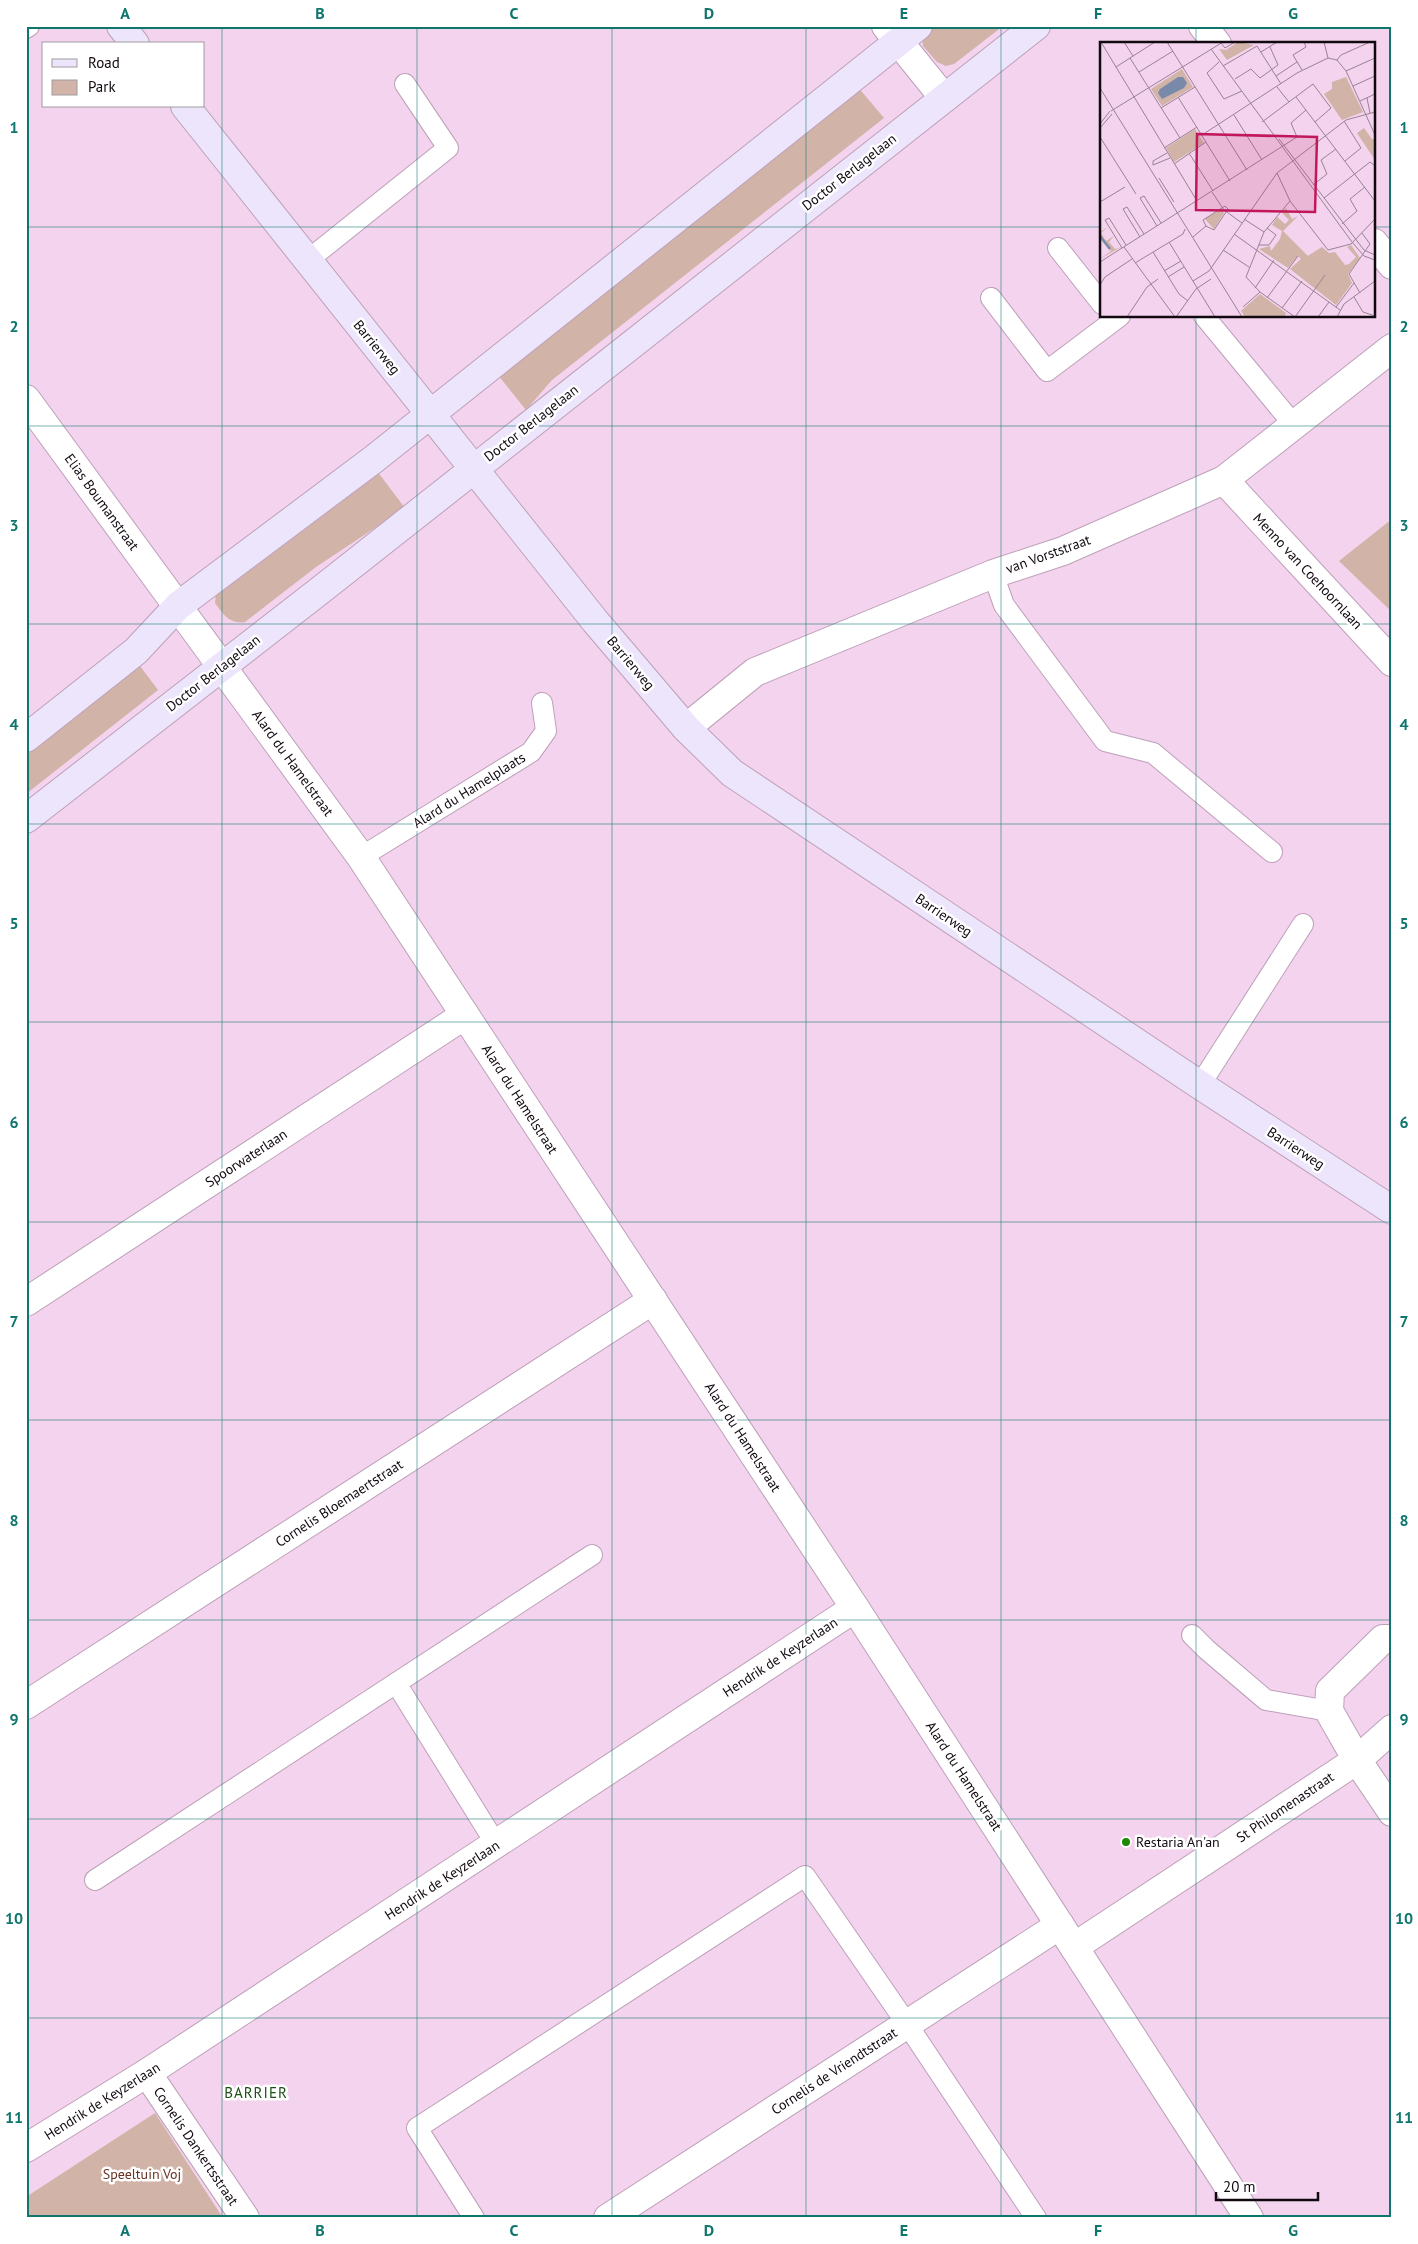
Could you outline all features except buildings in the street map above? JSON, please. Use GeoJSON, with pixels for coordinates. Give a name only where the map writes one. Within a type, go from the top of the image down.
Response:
{"type":"FeatureCollection","features":[{"type":"Feature","properties":{"kind":"main road"},"geometry":{"type":"LineString","coordinates":[[121,26],[133,42]]}},
{"type":"Feature","properties":{"kind":"main road","name":"Doctor Berlagelaan"},"geometry":{"type":"LineString","coordinates":[[26,819],[1036,26]]}},
{"type":"Feature","properties":{"kind":"main road"},"geometry":{"type":"LineString","coordinates":[[26,738],[136,651],[178,606],[374,459],[901,32]]}},
{"type":"Feature","properties":{"kind":"main road","name":"Barrierweg"},"geometry":{"type":"LineString","coordinates":[[187,108],[596,621],[686,728],[732,773],[1200,1086],[1392,1210]]}},
{"type":"Feature","properties":{"kind":"street"},"geometry":{"type":"LineString","coordinates":[[1203,26],[1215,42]]}},
{"type":"Feature","properties":{"kind":"street"},"geometry":{"type":"LineString","coordinates":[[901,32],[944,98]]}},
{"type":"Feature","properties":{"kind":"street"},"geometry":{"type":"LineString","coordinates":[[1376,245],[1392,265]]}},
{"type":"Feature","properties":{"kind":"street","name":"van Vorststraat"},"geometry":{"type":"LineString","coordinates":[[686,728],[755,672],[993,574],[1063,551],[1224,480],[1392,348]]}},
{"type":"Feature","properties":{"kind":"street","name":"Elias Boumanstraat"},"geometry":{"type":"LineString","coordinates":[[26,399],[222,666]]}},
{"type":"Feature","properties":{"kind":"street","name":"Menno van Coehoornlaan"},"geometry":{"type":"LineString","coordinates":[[1224,480],[1392,662]]}},
{"type":"Feature","properties":{"kind":"street","name":"Alard du Hamelstraat"},"geometry":{"type":"LineString","coordinates":[[222,666],[360,857],[465,1015],[855,1608],[1249,2218]]}},
{"type":"Feature","properties":{"kind":"street","name":"Spoorwaterlaan"},"geometry":{"type":"LineString","coordinates":[[26,1302],[465,1015]]}},
{"type":"Feature","properties":{"kind":"street","name":"Cornelis Bloemaertstraat"},"geometry":{"type":"LineString","coordinates":[[26,1706],[653,1300]]}},
{"type":"Feature","properties":{"kind":"street","name":"Hendrik de Keyzerlaan"},"geometry":{"type":"LineString","coordinates":[[26,2148],[147,2073],[855,1608]]}},
{"type":"Feature","properties":{"kind":"street"},"geometry":{"type":"LineString","coordinates":[[1392,1639],[1383,1639],[1330,1691],[1330,1711],[1357,1760],[1392,1812]]}},
{"type":"Feature","properties":{"kind":"street","name":"St Philomenastraat"},"geometry":{"type":"LineString","coordinates":[[1074,1947],[1357,1760],[1392,1729]]}},
{"type":"Feature","properties":{"kind":"street","name":"Cornelis de Vriendtstraat"},"geometry":{"type":"LineString","coordinates":[[608,2218],[1060,1924]]}},
{"type":"Feature","properties":{"kind":"street","name":"Cornelis Dankertsstraat"},"geometry":{"type":"LineString","coordinates":[[147,2073],[245,2218]]}},
{"type":"Feature","properties":{"kind":"lane"},"geometry":{"type":"LineString","coordinates":[[308,260],[448,148],[405,84]]}},
{"type":"Feature","properties":{"kind":"lane"},"geometry":{"type":"LineString","coordinates":[[1058,248],[1100,301]]}},
{"type":"Feature","properties":{"kind":"lane"},"geometry":{"type":"LineString","coordinates":[[991,298],[1048,371],[1116,318]]}},
{"type":"Feature","properties":{"kind":"lane"},"geometry":{"type":"LineString","coordinates":[[1206,318],[1294,425]]}},
{"type":"Feature","properties":{"kind":"lane"},"geometry":{"type":"LineString","coordinates":[[993,574],[1004,605],[1105,742],[1153,753],[1272,852]]}},
{"type":"Feature","properties":{"kind":"lane","name":"Alard du Hamelplaats"},"geometry":{"type":"LineString","coordinates":[[360,857],[531,752],[546,731],[542,703]]}},
{"type":"Feature","properties":{"kind":"lane"},"geometry":{"type":"LineString","coordinates":[[1200,1086],[1303,924]]}},
{"type":"Feature","properties":{"kind":"lane"},"geometry":{"type":"LineString","coordinates":[[95,1880],[592,1555]]}},
{"type":"Feature","properties":{"kind":"lane"},"geometry":{"type":"LineString","coordinates":[[1192,1635],[1206,1650],[1266,1700],[1330,1711]]}},
{"type":"Feature","properties":{"kind":"lane"},"geometry":{"type":"LineString","coordinates":[[396,1683],[496,1844]]}},
{"type":"Feature","properties":{"kind":"lane"},"geometry":{"type":"LineString","coordinates":[[474,2218],[416,2128],[806,1876],[1036,2218]]}},
{"type":"Feature","properties":{"kind":"green space"},"geometry":{"type":"Polygon","coordinates":[[[930,26],[1003,26],[954,64],[946,66],[937,62],[923,46],[922,37],[930,26]]]}},
{"type":"Feature","properties":{"kind":"green space"},"geometry":{"type":"Polygon","coordinates":[[[857,86],[884,118],[552,380],[526,410],[494,370],[857,86]]]}},
{"type":"Feature","properties":{"kind":"green space"},"geometry":{"type":"Polygon","coordinates":[[[374,467],[405,508],[316,567],[245,622],[235,622],[224,615],[215,603],[216,594],[374,467]]]}},
{"type":"Feature","properties":{"kind":"green space"},"geometry":{"type":"Polygon","coordinates":[[[1392,519],[1392,612],[1339,561],[1392,519]]]}},
{"type":"Feature","properties":{"kind":"green space"},"geometry":{"type":"Polygon","coordinates":[[[140,666],[158,690],[26,794],[26,755],[140,666]]]}},
{"type":"Feature","properties":{"kind":"green space","name":"Speeltuin Voj"},"geometry":{"type":"Polygon","coordinates":[[[155,2113],[223,2218],[26,2218],[26,2197],[155,2113]]]}},
{"type":"Feature","properties":{"kind":"place","name":"Restaria An'an"},"geometry":{"type":"Point","coordinates":[1126,1842]}},
{"type":"Feature","properties":{"kind":"district","name":"BARRIER"},"geometry":{"type":"Point","coordinates":[256,2093]}}]}
